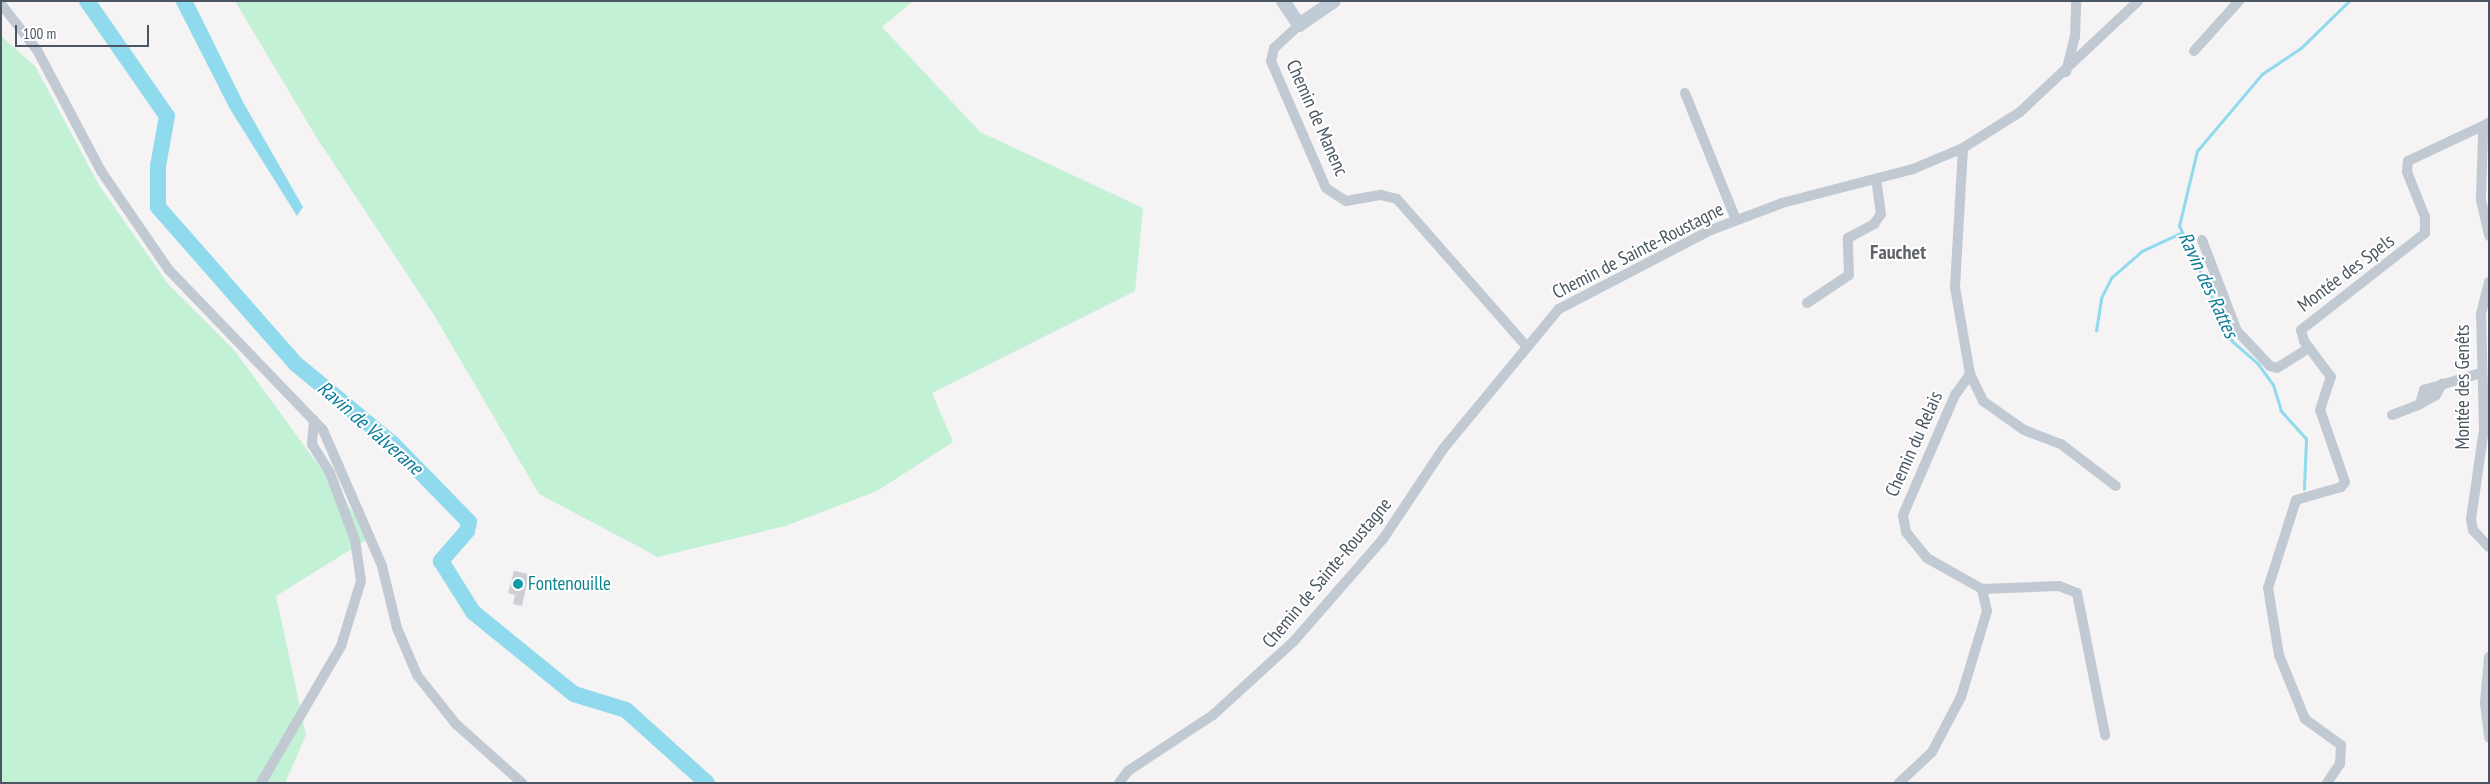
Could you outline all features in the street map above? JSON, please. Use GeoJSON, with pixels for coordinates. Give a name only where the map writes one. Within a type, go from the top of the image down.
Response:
{"type":"FeatureCollection","features":[{"type":"Feature","properties":{"kind":"street"},"geometry":{"type":"LineString","coordinates":[[1283,1],[1299,25]]}},
{"type":"Feature","properties":{"kind":"street","name":"Chemin de Manenc"},"geometry":{"type":"LineString","coordinates":[[1334,1],[1299,25],[1274,48],[1271,61],[1328,190],[1346,201],[1381,195],[1398,199],[1526,346]]}},
{"type":"Feature","properties":{"kind":"street"},"geometry":{"type":"LineString","coordinates":[[2066,73],[2075,37],[2076,1]]}},
{"type":"Feature","properties":{"kind":"street","name":"Chemin de Sainte-Roustagne"},"geometry":{"type":"LineString","coordinates":[[1119,783],[1128,771],[1213,715],[1294,641],[1383,539],[1443,450],[1502,384],[1526,346],[1543,324],[1567,304],[1736,220],[1782,203],[1876,180],[1963,148],[2020,112],[2066,73],[2138,1]]}},
{"type":"Feature","properties":{"kind":"street"},"geometry":{"type":"LineString","coordinates":[[2194,51],[2239,1]]}},
{"type":"Feature","properties":{"kind":"street"},"geometry":{"type":"LineString","coordinates":[[1,4],[37,50],[101,171],[168,269],[314,420],[337,457],[362,515],[382,566],[397,628],[417,675],[456,724],[522,783]]}},
{"type":"Feature","properties":{"kind":"street"},"geometry":{"type":"LineString","coordinates":[[1686,93],[1736,220]]}},
{"type":"Feature","properties":{"kind":"street"},"geometry":{"type":"LineString","coordinates":[[2488,124],[2481,200],[2489,236]]}},
{"type":"Feature","properties":{"kind":"street","name":"Montée des Spels"},"geometry":{"type":"LineString","coordinates":[[2340,764],[2341,746],[2305,719],[2282,664],[2268,588],[2296,500],[2345,482],[2319,405],[2331,378],[2309,348],[2301,333],[2307,323],[2425,233],[2425,217],[2407,172],[2408,161],[2488,124]]}},
{"type":"Feature","properties":{"kind":"street"},"geometry":{"type":"LineString","coordinates":[[1963,148],[1955,287],[1970,374],[1983,401],[2024,430],[2061,444],[2116,486]]}},
{"type":"Feature","properties":{"kind":"street"},"geometry":{"type":"LineString","coordinates":[[1807,303],[1849,275],[1848,238],[1874,224],[1881,214],[1876,180]]}},
{"type":"Feature","properties":{"kind":"street"},"geometry":{"type":"LineString","coordinates":[[2202,240],[2237,331],[2270,366],[2277,368],[2309,348]]}},
{"type":"Feature","properties":{"kind":"street","name":"Montée des Genêts"},"geometry":{"type":"LineString","coordinates":[[2489,282],[2481,313],[2481,373],[2484,429],[2472,524],[2489,547]]}},
{"type":"Feature","properties":{"kind":"street"},"geometry":{"type":"LineString","coordinates":[[2392,415],[2420,404],[2421,391],[2481,373]]}},
{"type":"Feature","properties":{"kind":"street","name":"Chemin du Relais"},"geometry":{"type":"LineString","coordinates":[[1970,374],[1955,395],[1902,515],[1906,532],[1927,558],[1982,589]]}},
{"type":"Feature","properties":{"kind":"street"},"geometry":{"type":"LineString","coordinates":[[261,783],[341,646],[361,581],[355,540],[330,473],[312,444],[314,420]]}},
{"type":"Feature","properties":{"kind":"street"},"geometry":{"type":"LineString","coordinates":[[1898,783],[1932,752],[1966,687],[1987,611],[1982,589],[2072,588],[2079,601],[2104,735]]}},
{"type":"Feature","properties":{"kind":"street"},"geometry":{"type":"LineString","coordinates":[[2489,656],[2485,703],[2489,738]]}},
{"type":"Feature","properties":{"kind":"street"},"geometry":{"type":"LineString","coordinates":[[2319,783],[2340,764]]}},
{"type":"Feature","properties":{"kind":"street"},"geometry":{"type":"LineString","coordinates":[[2327,783],[2340,764]]}},
{"type":"Feature","properties":{"kind":"green space"},"geometry":{"type":"Polygon","coordinates":[[[235,1],[913,1],[882,27],[980,132],[1143,208],[1135,291],[932,393],[953,442],[877,491],[785,526],[658,557],[539,494],[434,315],[315,135],[235,1]]]}},
{"type":"Feature","properties":{"kind":"green space"},"geometry":{"type":"Polygon","coordinates":[[[1,36],[35,66],[99,185],[168,284],[235,351],[371,537],[276,596],[306,735],[285,783],[1,783],[1,36]]]}},
{"type":"Feature","properties":{"kind":"water"},"geometry":{"type":"Polygon","coordinates":[[[175,1],[193,1],[243,102],[303,207],[297,216],[230,109],[175,1]]]}},
{"type":"Feature","properties":{"kind":"building","name":"Fontenouille"},"geometry":{"type":"Polygon","coordinates":[[[514,571],[529,574],[522,606],[513,604],[515,595],[508,593],[514,571]]]}},
{"type":"Feature","properties":{"kind":"waterway","name":"Ravin de Valverane"},"geometry":{"type":"LineString","coordinates":[[87,1],[167,116],[158,166],[158,207],[296,364],[392,443],[469,522],[467,531],[441,561],[473,612],[574,694],[626,710],[707,783]]}},
{"type":"Feature","properties":{"kind":"waterway","name":"Ravin des Rattes"},"geometry":{"type":"LineString","coordinates":[[2304,489],[2306,439],[2281,411],[2273,385],[2258,364],[2232,341],[2179,226],[2197,151],[2262,74],[2301,48],[2349,1]]}},
{"type":"Feature","properties":{"kind":"waterway"},"geometry":{"type":"LineString","coordinates":[[2096,331],[2101,298],[2111,278],[2142,251],[2181,233]]}},
{"type":"Feature","properties":{"kind":"place","name":"Fontenouille"},"geometry":{"type":"Point","coordinates":[518,584]}},
{"type":"Feature","properties":{"kind":"district","name":"Fauchet"},"geometry":{"type":"Point","coordinates":[1898,252]}}]}
